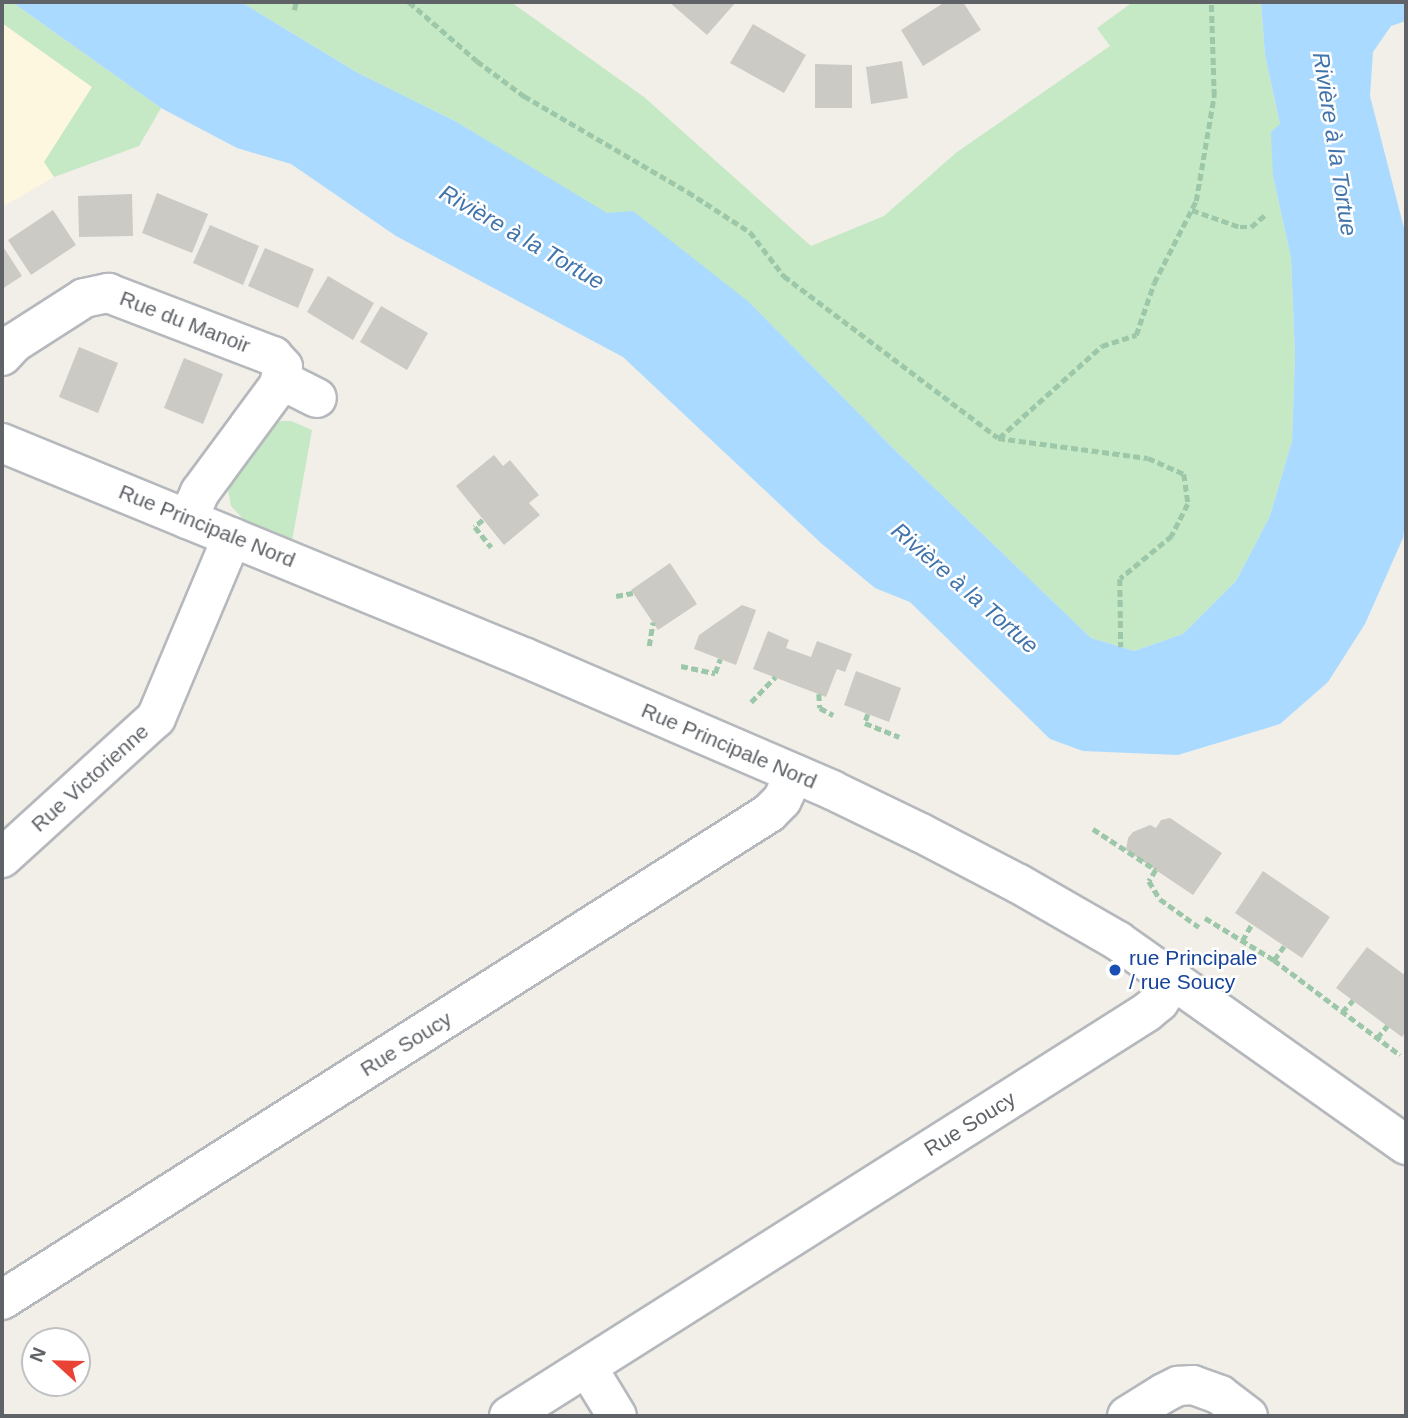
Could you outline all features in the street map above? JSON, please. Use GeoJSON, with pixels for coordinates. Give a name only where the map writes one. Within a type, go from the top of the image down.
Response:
{"type":"FeatureCollection","features":[{"type":"Feature","properties":{"kind":"street","name":"Rue du Manoir"},"geometry":{"type":"LineString","coordinates":[[2,356],[14,343],[84,298],[108,293],[273,356],[283,368],[281,380]]}},
{"type":"Feature","properties":{"kind":"street"},"geometry":{"type":"LineString","coordinates":[[188,519],[200,492],[281,380],[317,398]]}},
{"type":"Feature","properties":{"kind":"street","name":"Rue Principale Nord"},"geometry":{"type":"LineString","coordinates":[[2,443],[532,660],[904,824],[1019,884],[1118,941],[1406,1144]]}},
{"type":"Feature","properties":{"kind":"street","name":"Rue Victorienne"},"geometry":{"type":"LineString","coordinates":[[2,858],[156,718],[232,537]]}},
{"type":"Feature","properties":{"kind":"street","name":"Rue Soucy"},"geometry":{"type":"LineString","coordinates":[[2,1300],[769,813],[782,800],[794,774]]}},
{"type":"Feature","properties":{"kind":"street","name":"Rue Soucy"},"geometry":{"type":"LineString","coordinates":[[509,1416],[1147,1012],[1159,1002],[1174,980]]}},
{"type":"Feature","properties":{"kind":"street"},"geometry":{"type":"LineString","coordinates":[[587,1367],[617,1416]]}},
{"type":"Feature","properties":{"kind":"street"},"geometry":{"type":"LineString","coordinates":[[1127,1416],[1178,1386],[1193,1385],[1220,1395],[1248,1416]]}},
{"type":"Feature","properties":{"kind":"path"},"geometry":{"type":"LineString","coordinates":[[294,10],[296,2]]}},
{"type":"Feature","properties":{"kind":"path"},"geometry":{"type":"LineString","coordinates":[[409,2],[477,61],[524,96],[688,192],[750,232],[784,276],[998,438],[1148,458],[1184,474],[1188,504],[1172,536],[1120,579],[1121,647]]}},
{"type":"Feature","properties":{"kind":"path"},"geometry":{"type":"LineString","coordinates":[[998,438],[1102,346],[1136,335],[1154,282],[1192,210],[1214,96],[1211,2]]}},
{"type":"Feature","properties":{"kind":"path"},"geometry":{"type":"LineString","coordinates":[[1192,210],[1240,227],[1251,227],[1266,214]]}},
{"type":"Feature","properties":{"kind":"path"},"geometry":{"type":"LineString","coordinates":[[483,520],[475,527],[491,547]]}},
{"type":"Feature","properties":{"kind":"path"},"geometry":{"type":"LineString","coordinates":[[616,596],[633,593]]}},
{"type":"Feature","properties":{"kind":"path"},"geometry":{"type":"LineString","coordinates":[[649,646],[653,622]]}},
{"type":"Feature","properties":{"kind":"path"},"geometry":{"type":"LineString","coordinates":[[681,666],[715,673],[720,659]]}},
{"type":"Feature","properties":{"kind":"path"},"geometry":{"type":"LineString","coordinates":[[751,702],[775,677]]}},
{"type":"Feature","properties":{"kind":"path"},"geometry":{"type":"LineString","coordinates":[[819,694],[820,708],[833,715]]}},
{"type":"Feature","properties":{"kind":"path"},"geometry":{"type":"LineString","coordinates":[[868,714],[865,723],[899,737]]}},
{"type":"Feature","properties":{"kind":"path"},"geometry":{"type":"LineString","coordinates":[[1093,829],[1156,870],[1149,881],[1160,899],[1199,927]]}},
{"type":"Feature","properties":{"kind":"path"},"geometry":{"type":"LineString","coordinates":[[1205,918],[1274,960],[1400,1055]]}},
{"type":"Feature","properties":{"kind":"path"},"geometry":{"type":"LineString","coordinates":[[1242,941],[1252,924]]}},
{"type":"Feature","properties":{"kind":"path"},"geometry":{"type":"LineString","coordinates":[[1274,960],[1284,946]]}},
{"type":"Feature","properties":{"kind":"path"},"geometry":{"type":"LineString","coordinates":[[1342,1012],[1353,1000]]}},
{"type":"Feature","properties":{"kind":"path"},"geometry":{"type":"LineString","coordinates":[[1377,1038],[1387,1026]]}},
{"type":"Feature","properties":{"kind":"shaded area"},"geometry":{"type":"Polygon","coordinates":[[[2,23],[92,87],[45,162],[54,177],[2,207],[2,23]]]}},
{"type":"Feature","properties":{"kind":"green space"},"geometry":{"type":"Polygon","coordinates":[[[2,2],[12,2],[161,108],[139,146],[54,177],[44,162],[92,87],[2,23],[2,2]]]}},
{"type":"Feature","properties":{"kind":"green space"},"geometry":{"type":"Polygon","coordinates":[[[241,2],[511,2],[644,97],[811,246],[884,216],[957,152],[1110,46],[1097,28],[1133,2],[1261,2],[1265,55],[1280,124],[1273,176],[1291,258],[1295,355],[1292,441],[1270,516],[1236,581],[1183,634],[1134,651],[1091,638],[898,453],[749,302],[455,121],[358,73],[241,2]]]}},
{"type":"Feature","properties":{"kind":"green space"},"geometry":{"type":"Polygon","coordinates":[[[281,421],[291,421],[312,430],[292,541],[246,522],[231,506],[228,489],[232,477],[270,426],[281,421]]]}},
{"type":"Feature","properties":{"kind":"water","name":"Rivière à la Tortue"},"geometry":{"type":"Polygon","coordinates":[[[12,2],[241,2],[358,73],[455,121],[607,213],[633,211],[749,302],[898,453],[1091,638],[1134,651],[1183,634],[1236,581],[1270,516],[1292,441],[1295,355],[1291,258],[1273,176],[1271,132],[1280,124],[1265,55],[1261,2],[1406,2],[1406,21],[1391,26],[1373,52],[1370,96],[1406,236],[1406,513],[1403,538],[1365,624],[1328,682],[1280,724],[1178,755],[1083,751],[1050,739],[910,602],[875,588],[822,544],[623,357],[396,236],[291,164],[237,148],[161,108],[12,2]]]}},
{"type":"Feature","properties":{"kind":"building"},"geometry":{"type":"Polygon","coordinates":[[[669,2],[736,2],[707,35],[669,2]]]}},
{"type":"Feature","properties":{"kind":"building"},"geometry":{"type":"Polygon","coordinates":[[[945,2],[963,2],[981,30],[923,66],[901,30],[945,2]]]}},
{"type":"Feature","properties":{"kind":"building"},"geometry":{"type":"Polygon","coordinates":[[[753,24],[806,55],[784,93],[730,63],[753,24]]]}},
{"type":"Feature","properties":{"kind":"building"},"geometry":{"type":"Polygon","coordinates":[[[902,61],[908,98],[871,104],[866,67],[902,61]]]}},
{"type":"Feature","properties":{"kind":"building"},"geometry":{"type":"Polygon","coordinates":[[[815,64],[852,65],[852,108],[815,108],[815,64]]]}},
{"type":"Feature","properties":{"kind":"building"},"geometry":{"type":"Polygon","coordinates":[[[157,193],[208,214],[192,253],[142,233],[157,193]]]}},
{"type":"Feature","properties":{"kind":"building"},"geometry":{"type":"Polygon","coordinates":[[[132,194],[133,236],[79,237],[78,196],[132,194]]]}},
{"type":"Feature","properties":{"kind":"building"},"geometry":{"type":"Polygon","coordinates":[[[53,210],[76,245],[31,275],[8,240],[53,210]]]}},
{"type":"Feature","properties":{"kind":"building"},"geometry":{"type":"Polygon","coordinates":[[[210,225],[259,246],[243,285],[193,263],[210,225]]]}},
{"type":"Feature","properties":{"kind":"building"},"geometry":{"type":"Polygon","coordinates":[[[2,245],[22,276],[2,289],[2,245]]]}},
{"type":"Feature","properties":{"kind":"building"},"geometry":{"type":"Polygon","coordinates":[[[265,248],[314,269],[298,308],[248,286],[265,248]]]}},
{"type":"Feature","properties":{"kind":"building"},"geometry":{"type":"Polygon","coordinates":[[[328,276],[374,303],[353,340],[307,312],[328,276]]]}},
{"type":"Feature","properties":{"kind":"building"},"geometry":{"type":"Polygon","coordinates":[[[381,306],[428,333],[407,370],[360,342],[381,306]]]}},
{"type":"Feature","properties":{"kind":"building"},"geometry":{"type":"Polygon","coordinates":[[[79,347],[118,363],[98,413],[59,397],[79,347]]]}},
{"type":"Feature","properties":{"kind":"building"},"geometry":{"type":"Polygon","coordinates":[[[184,358],[223,374],[203,424],[164,408],[184,358]]]}},
{"type":"Feature","properties":{"kind":"building"},"geometry":{"type":"Polygon","coordinates":[[[494,455],[503,466],[510,460],[539,495],[529,503],[540,515],[504,545],[456,486],[494,455]]]}},
{"type":"Feature","properties":{"kind":"building"},"geometry":{"type":"Polygon","coordinates":[[[670,563],[697,604],[658,630],[631,590],[670,563]]]}},
{"type":"Feature","properties":{"kind":"building"},"geometry":{"type":"Polygon","coordinates":[[[742,605],[756,610],[736,665],[694,649],[699,635],[742,605]]]}},
{"type":"Feature","properties":{"kind":"building"},"geometry":{"type":"Polygon","coordinates":[[[768,631],[789,640],[786,648],[811,657],[817,641],[852,654],[845,672],[837,669],[826,697],[753,669],[768,631]]]}},
{"type":"Feature","properties":{"kind":"building"},"geometry":{"type":"Polygon","coordinates":[[[856,671],[901,688],[889,722],[844,705],[856,671]]]}},
{"type":"Feature","properties":{"kind":"building"},"geometry":{"type":"Polygon","coordinates":[[[1170,818],[1222,853],[1193,895],[1126,850],[1128,838],[1133,832],[1150,825],[1156,828],[1161,820],[1170,818]]]}},
{"type":"Feature","properties":{"kind":"building"},"geometry":{"type":"Polygon","coordinates":[[[1263,871],[1330,917],[1302,958],[1235,913],[1263,871]]]}},
{"type":"Feature","properties":{"kind":"building"},"geometry":{"type":"Polygon","coordinates":[[[1367,947],[1406,976],[1406,1031],[1402,1037],[1336,988],[1367,947]]]}},
{"type":"Feature","properties":{"kind":"place","name":"rue Principale / rue Soucy"},"geometry":{"type":"Point","coordinates":[1115,970]}}]}
